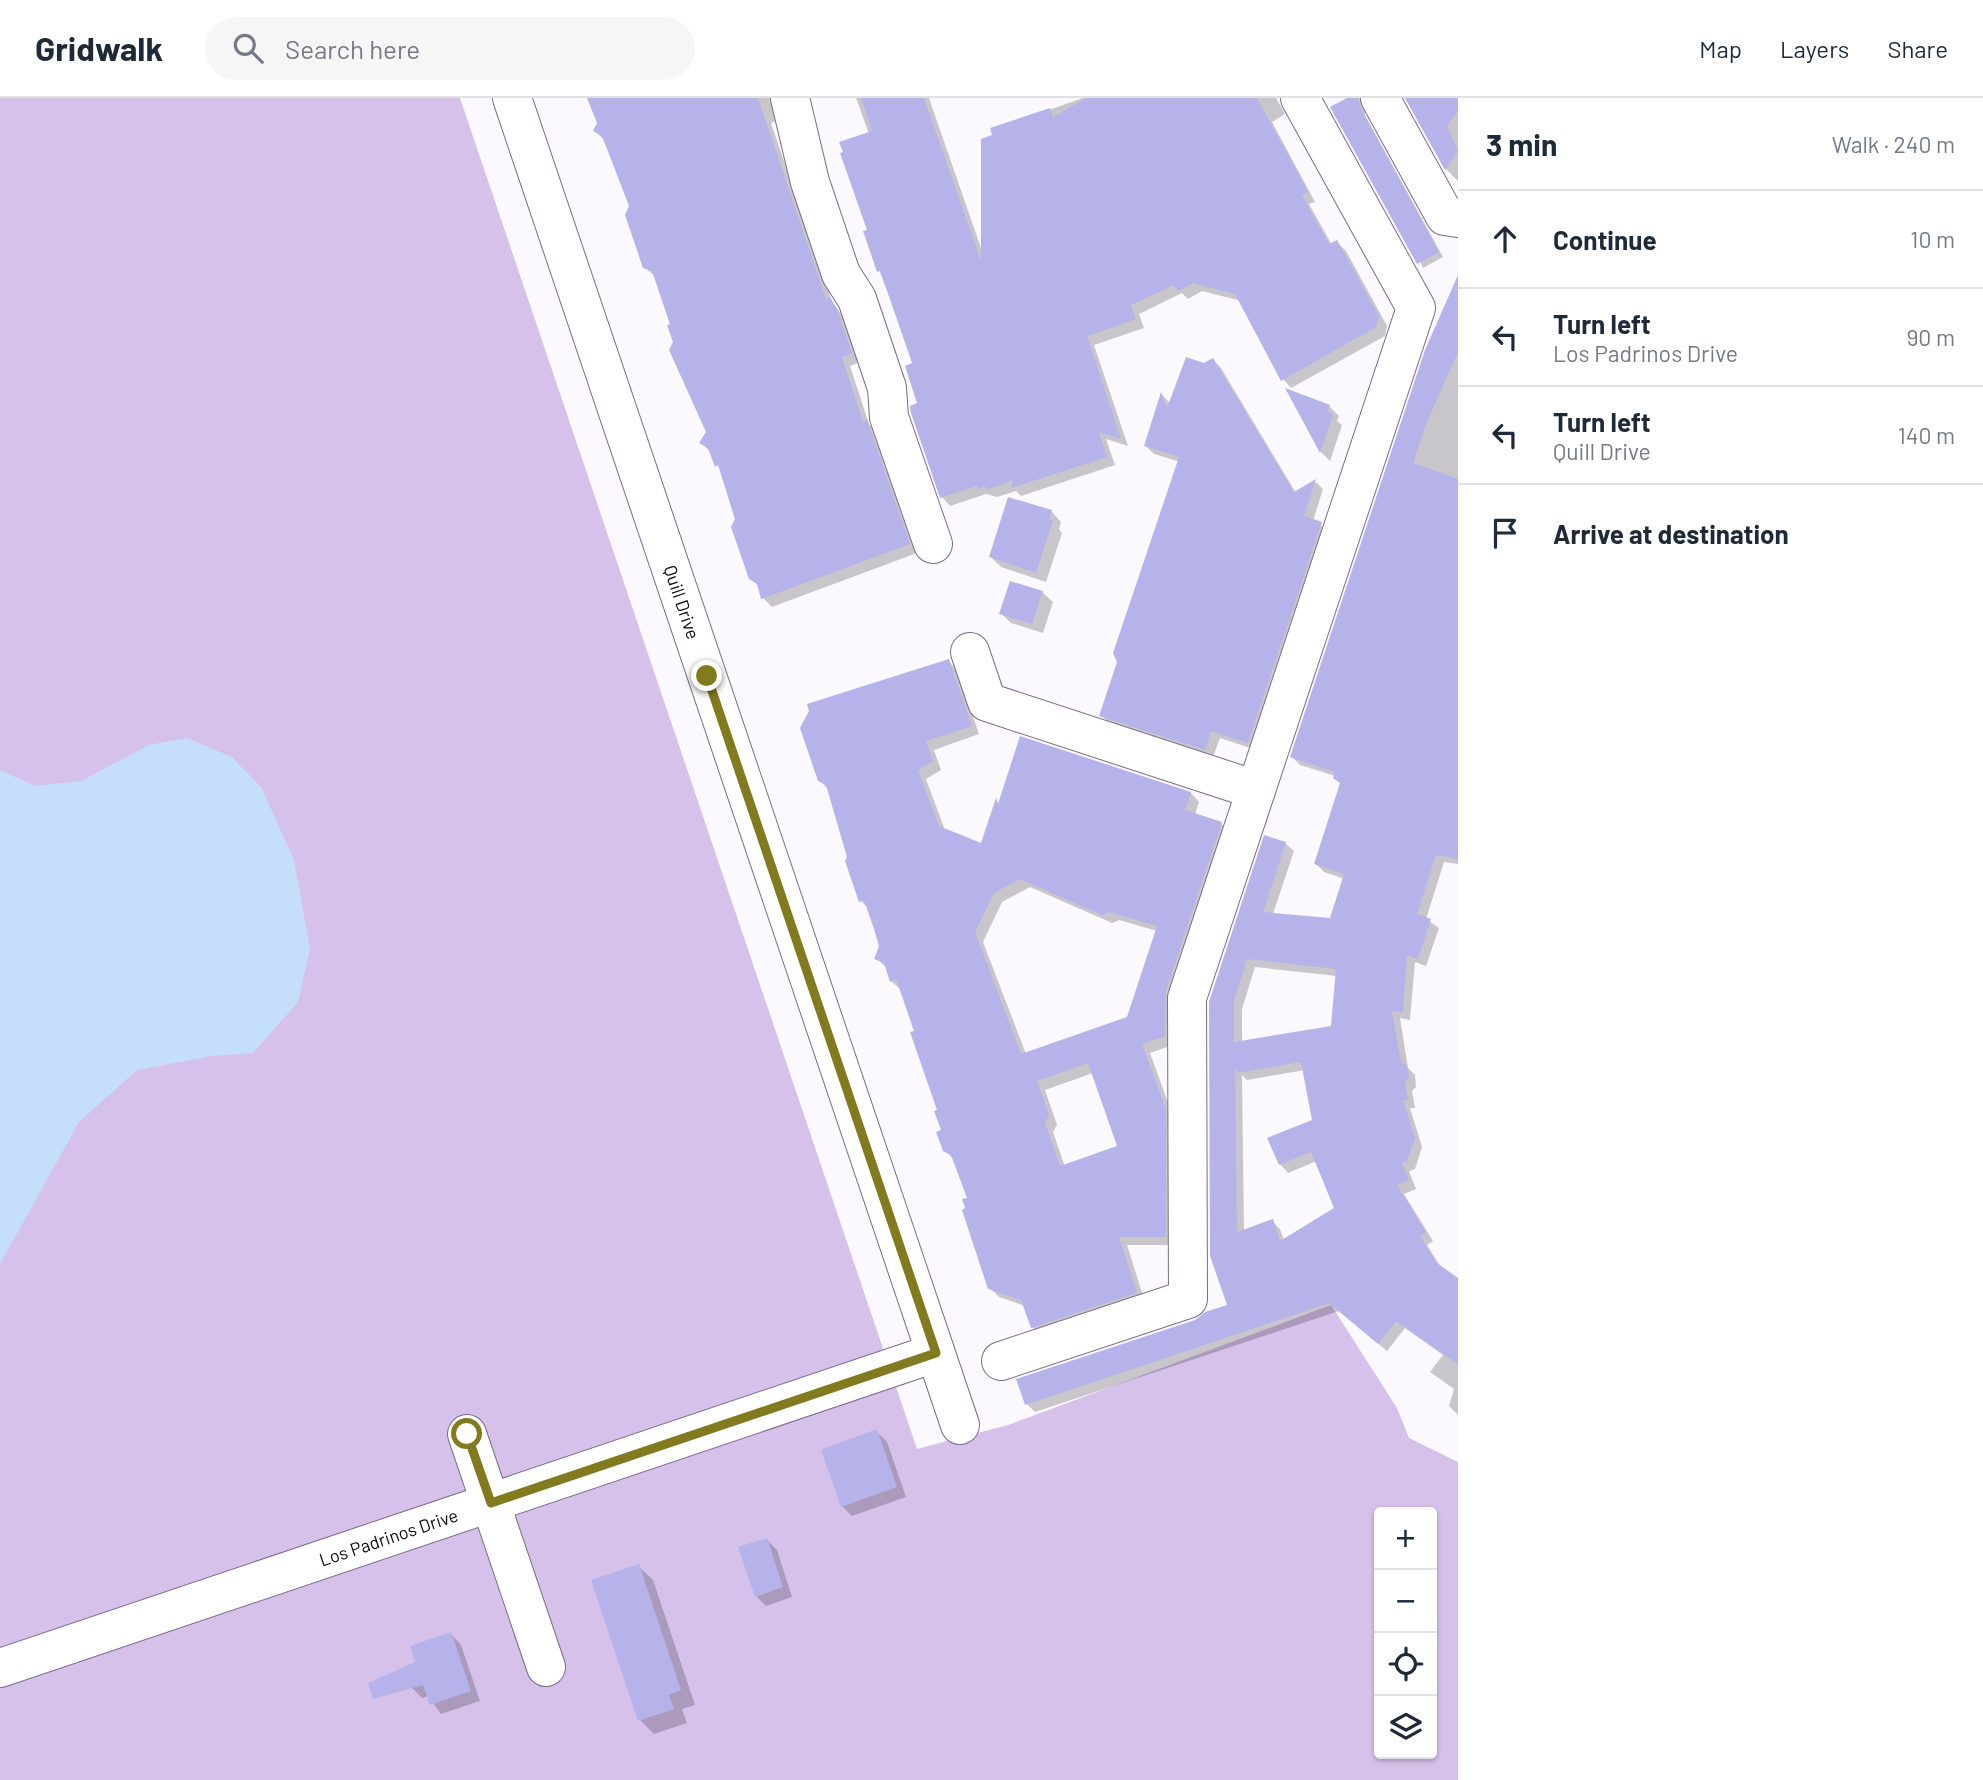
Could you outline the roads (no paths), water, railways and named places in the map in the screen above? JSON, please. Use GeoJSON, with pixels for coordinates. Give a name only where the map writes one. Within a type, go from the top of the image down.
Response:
{"type":"FeatureCollection","features":[{"type":"Feature","properties":{"kind":"street","name":"Quill Drive"},"geometry":{"type":"LineString","coordinates":[[512,98],[960,1425]]}},
{"type":"Feature","properties":{"kind":"street"},"geometry":{"type":"LineString","coordinates":[[790,98],[810,183],[841,274],[861,310],[887,388],[889,417],[933,544]]}},
{"type":"Feature","properties":{"kind":"street"},"geometry":{"type":"LineString","coordinates":[[1001,1361],[1188,1299],[1187,998],[1416,308],[1300,98]]}},
{"type":"Feature","properties":{"kind":"street"},"geometry":{"type":"LineString","coordinates":[[1380,98],[1445,216],[1458,218]]}},
{"type":"Feature","properties":{"kind":"street"},"geometry":{"type":"LineString","coordinates":[[970,652],[987,702],[1256,790]]}},
{"type":"Feature","properties":{"kind":"street","name":"Los Padrinos Drive"},"geometry":{"type":"LineString","coordinates":[[0,1668],[936,1353]]}},
{"type":"Feature","properties":{"kind":"street"},"geometry":{"type":"LineString","coordinates":[[467,1434],[546,1667]]}},
{"type":"Feature","properties":{"kind":"water"},"geometry":{"type":"Polygon","coordinates":[[[187,738],[232,757],[261,787],[294,860],[310,949],[298,1002],[253,1053],[213,1056],[137,1070],[79,1122],[0,1264],[0,770],[35,786],[81,781],[149,745],[187,738]]]}}]}
